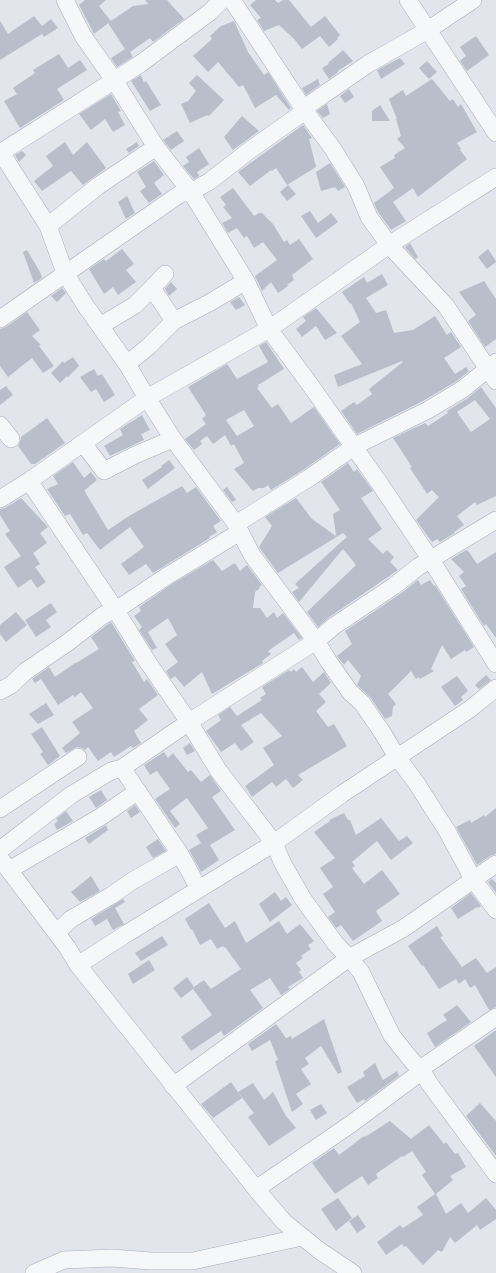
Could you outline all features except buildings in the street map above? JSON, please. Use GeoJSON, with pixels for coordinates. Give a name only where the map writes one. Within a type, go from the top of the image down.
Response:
{"type":"FeatureCollection","features":[{"type":"Feature","properties":{"kind":"street"},"geometry":{"type":"LineString","coordinates":[[65,0],[83,36],[114,80],[156,147],[191,192],[246,281],[269,328],[355,446],[431,560],[496,664]]}},
{"type":"Feature","properties":{"kind":"street"},"geometry":{"type":"LineString","coordinates":[[222,0],[210,12],[140,64],[0,152],[48,226],[66,273],[85,305],[127,364],[173,439],[238,528],[252,555],[316,641],[350,692],[362,703],[382,732],[396,757],[417,784],[447,831],[473,879],[496,910]]}},
{"type":"Feature","properties":{"kind":"street"},"geometry":{"type":"LineString","coordinates":[[0,691],[11,685],[26,671],[67,643],[102,616],[122,606],[167,576],[355,446],[428,410],[493,370],[446,306],[389,245],[369,217],[356,186],[333,149],[305,111],[232,0]]}},
{"type":"Feature","properties":{"kind":"street"},"geometry":{"type":"LineString","coordinates":[[408,0],[496,133]]}},
{"type":"Feature","properties":{"kind":"street"},"geometry":{"type":"LineString","coordinates":[[0,319],[180,194],[191,192],[210,180],[305,111],[310,104],[368,64],[428,30],[473,0]]}},
{"type":"Feature","properties":{"kind":"street"},"geometry":{"type":"LineString","coordinates":[[48,226],[98,186],[156,147]]}},
{"type":"Feature","properties":{"kind":"street"},"geometry":{"type":"LineString","coordinates":[[0,500],[147,398],[269,328],[389,245],[496,177]]}},
{"type":"Feature","properties":{"kind":"street"},"geometry":{"type":"LineString","coordinates":[[100,326],[135,305],[165,274]]}},
{"type":"Feature","properties":{"kind":"street"},"geometry":{"type":"LineString","coordinates":[[127,364],[148,347],[174,321],[246,281]]}},
{"type":"Feature","properties":{"kind":"street"},"geometry":{"type":"LineString","coordinates":[[152,288],[174,321]]}},
{"type":"Feature","properties":{"kind":"street"},"geometry":{"type":"LineString","coordinates":[[0,425],[11,439]]}},
{"type":"Feature","properties":{"kind":"street"},"geometry":{"type":"LineString","coordinates":[[83,443],[104,471],[135,455],[173,439]]}},
{"type":"Feature","properties":{"kind":"street"},"geometry":{"type":"LineString","coordinates":[[29,481],[147,661],[189,722],[218,770],[274,843],[283,864],[303,898],[335,943],[361,972],[392,1036],[422,1071],[429,1083],[496,1174]]}},
{"type":"Feature","properties":{"kind":"street"},"geometry":{"type":"LineString","coordinates":[[0,850],[72,795],[111,771],[122,768],[189,722],[316,641],[334,626],[394,586],[418,567],[496,520]]}},
{"type":"Feature","properties":{"kind":"street"},"geometry":{"type":"LineString","coordinates":[[78,965],[274,843],[330,802],[470,709],[496,688]]}},
{"type":"Feature","properties":{"kind":"street"},"geometry":{"type":"LineString","coordinates":[[0,809],[78,757]]}},
{"type":"Feature","properties":{"kind":"street"},"geometry":{"type":"LineString","coordinates":[[122,768],[180,854],[199,889]]}},
{"type":"Feature","properties":{"kind":"street"},"geometry":{"type":"LineString","coordinates":[[138,791],[102,816],[4,864],[78,965],[173,1086],[284,1222],[302,1237],[353,1273]]}},
{"type":"Feature","properties":{"kind":"street"},"geometry":{"type":"LineString","coordinates":[[56,933],[71,919],[112,895],[132,881],[180,854]]}},
{"type":"Feature","properties":{"kind":"street"},"geometry":{"type":"LineString","coordinates":[[173,1086],[349,958],[404,928],[496,864]]}},
{"type":"Feature","properties":{"kind":"street"},"geometry":{"type":"LineString","coordinates":[[256,1189],[351,1124],[422,1071],[426,1065],[496,1017]]}},
{"type":"Feature","properties":{"kind":"street"},"geometry":{"type":"LineString","coordinates":[[34,1273],[64,1260],[112,1258],[151,1261],[193,1261],[302,1237]]}}]}
